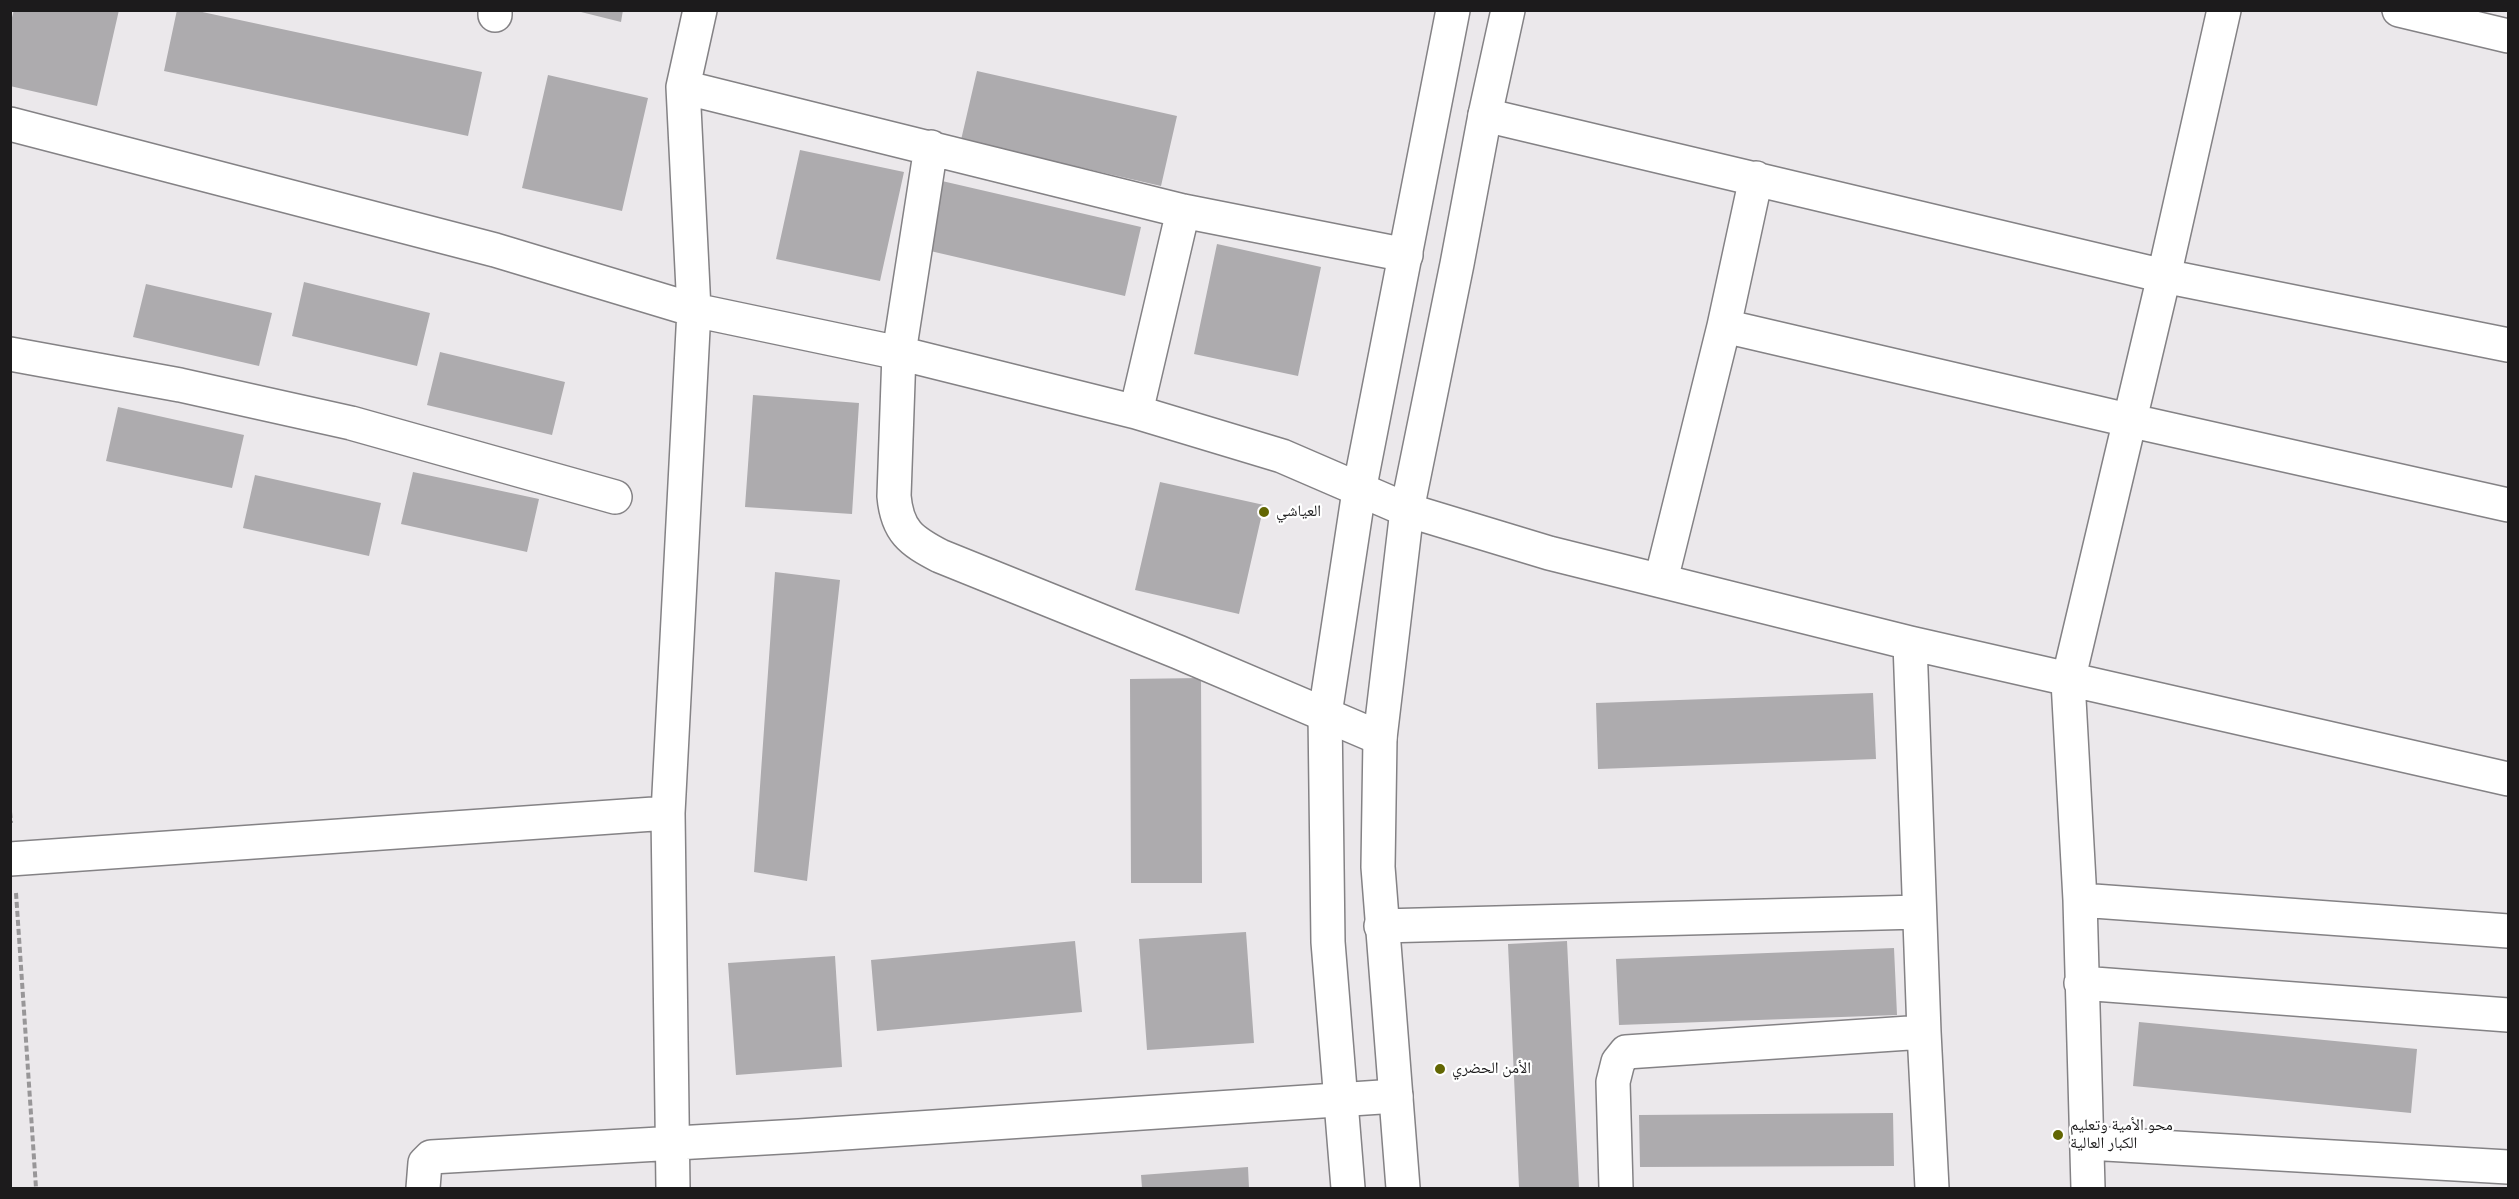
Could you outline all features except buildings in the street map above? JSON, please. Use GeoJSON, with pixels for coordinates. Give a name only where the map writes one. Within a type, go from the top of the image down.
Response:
{"type":"FeatureCollection","features":[{"type":"Feature","properties":{"kind":"street"},"geometry":{"type":"LineString","coordinates":[[673,1188],[668,813],[694,310],[683,87],[700,10]]}},
{"type":"Feature","properties":{"kind":"street"},"geometry":{"type":"LineString","coordinates":[[1348,1188],[1328,942],[1324,714],[1359,491],[1453,10]]}},
{"type":"Feature","properties":{"kind":"street"},"geometry":{"type":"LineString","coordinates":[[1403,1188],[1381,926],[1378,867],[1380,738],[1407,510],[1508,10]]}},
{"type":"Feature","properties":{"kind":"street"},"geometry":{"type":"LineString","coordinates":[[2088,1188],[2080,900],[2068,681],[2224,10]]}},
{"type":"Feature","properties":{"kind":"street"},"geometry":{"type":"LineString","coordinates":[[2399,10],[2508,36]]}},
{"type":"Feature","properties":{"kind":"street"},"geometry":{"type":"LineString","coordinates":[[683,87],[1183,211],[1406,255]]}},
{"type":"Feature","properties":{"kind":"street"},"geometry":{"type":"LineString","coordinates":[[1485,115],[2164,276],[2508,345]]}},
{"type":"Feature","properties":{"kind":"street"},"geometry":{"type":"LineString","coordinates":[[10,124],[495,250],[694,310],[899,353],[1136,412],[1282,456],[1407,510],[1549,553],[2068,681],[2508,779]]}},
{"type":"Feature","properties":{"kind":"street"},"geometry":{"type":"LineString","coordinates":[[931,147],[899,353],[895,463],[896,515],[905,533],[919,546],[1013,587],[1178,652],[1380,738]]}},
{"type":"Feature","properties":{"kind":"street"},"geometry":{"type":"LineString","coordinates":[[1661,580],[1724,326],[1756,178]]}},
{"type":"Feature","properties":{"kind":"street"},"geometry":{"type":"LineString","coordinates":[[1136,412],[1183,211]]}},
{"type":"Feature","properties":{"kind":"street"},"geometry":{"type":"LineString","coordinates":[[1724,326],[2508,505]]}},
{"type":"Feature","properties":{"kind":"street"},"geometry":{"type":"LineString","coordinates":[[10,354],[180,385],[351,423],[615,497]]}},
{"type":"Feature","properties":{"kind":"street"},"geometry":{"type":"LineString","coordinates":[[1910,643],[1919,912],[1932,1188]]}},
{"type":"Feature","properties":{"kind":"street"},"geometry":{"type":"LineString","coordinates":[[12,859],[668,813]]}},
{"type":"Feature","properties":{"kind":"street"},"geometry":{"type":"LineString","coordinates":[[2080,900],[2508,931]]}},
{"type":"Feature","properties":{"kind":"street"},"geometry":{"type":"LineString","coordinates":[[1381,926],[1919,912]]}},
{"type":"Feature","properties":{"kind":"street"},"geometry":{"type":"LineString","coordinates":[[2081,983],[2508,1015]]}},
{"type":"Feature","properties":{"kind":"street"},"geometry":{"type":"LineString","coordinates":[[1616,1188],[1613,1082],[1618,1062],[1626,1052],[1924,1032]]}},
{"type":"Feature","properties":{"kind":"street"},"geometry":{"type":"LineString","coordinates":[[423,1188],[425,1164],[431,1157],[799,1136],[1396,1096]]}},
{"type":"Feature","properties":{"kind":"street"},"geometry":{"type":"LineString","coordinates":[[2088,1143],[2508,1167]]}},
{"type":"Feature","properties":{"kind":"path"},"geometry":{"type":"LineString","coordinates":[[10,812],[36,1188]]}},
{"type":"Feature","properties":{"kind":"place","name":"العياشي"},"geometry":{"type":"Point","coordinates":[1264,512]}},
{"type":"Feature","properties":{"kind":"place","name":"الأمن الحضري"},"geometry":{"type":"Point","coordinates":[1440,1069]}},
{"type":"Feature","properties":{"kind":"place","name":"محو الأمية وتعليم الكبار العالية"},"geometry":{"type":"Point","coordinates":[2058,1135]}}]}
